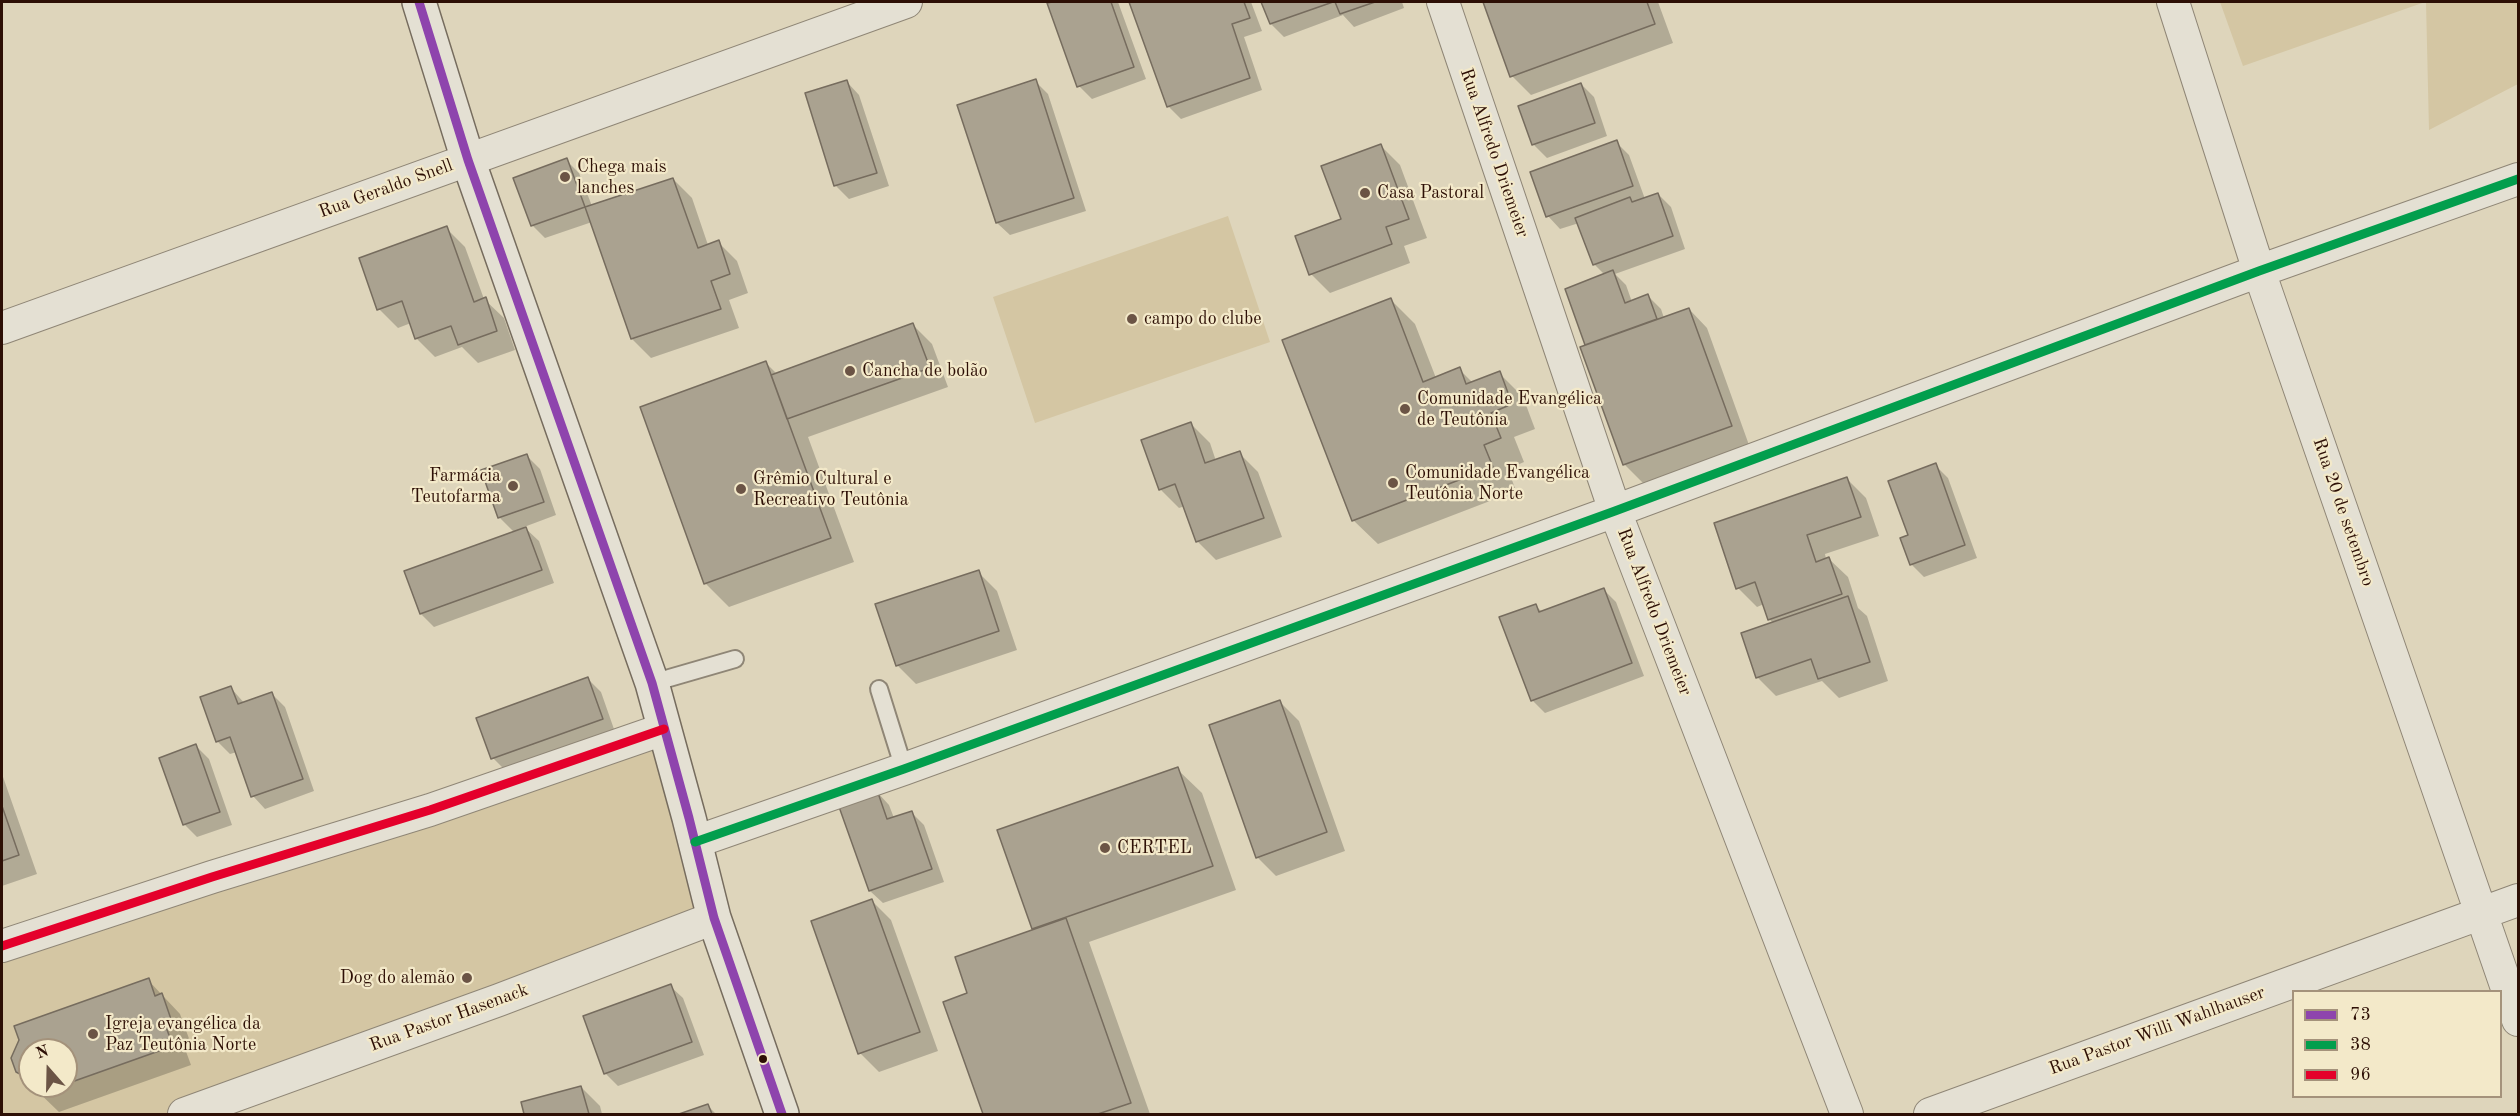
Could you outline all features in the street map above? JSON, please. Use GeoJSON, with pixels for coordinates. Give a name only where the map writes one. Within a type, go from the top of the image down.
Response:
{"type":"FeatureCollection","features":[{"type":"Feature","properties":{"kind":"main road"},"geometry":{"type":"LineString","coordinates":[[419,2],[468,160],[652,683],[714,918],[782,1114]]}},
{"type":"Feature","properties":{"kind":"street","name":"Rua Geraldo Snell"},"geometry":{"type":"LineString","coordinates":[[2,328],[906,2]]}},
{"type":"Feature","properties":{"kind":"street","name":"Rua Alfredo Driemeier"},"geometry":{"type":"LineString","coordinates":[[1443,2],[1615,511],[1847,1114]]}},
{"type":"Feature","properties":{"kind":"street","name":"Rua 20 de setembro"},"geometry":{"type":"LineString","coordinates":[[2173,2],[2259,271],[2518,1020]]}},
{"type":"Feature","properties":{"kind":"street"},"geometry":{"type":"LineString","coordinates":[[695,842],[904,769],[1615,511],[2259,271],[2518,179]]}},
{"type":"Feature","properties":{"kind":"street"},"geometry":{"type":"LineString","coordinates":[[2,946],[430,810],[664,729]]}},
{"type":"Feature","properties":{"kind":"street","name":"Rua Pastor Willi Wahlhauser"},"geometry":{"type":"LineString","coordinates":[[1930,1114],[2518,900]]}},
{"type":"Feature","properties":{"kind":"street","name":"Rua Pastor Hasenack"},"geometry":{"type":"LineString","coordinates":[[184,1114],[499,1000],[714,918]]}},
{"type":"Feature","properties":{"kind":"lane"},"geometry":{"type":"LineString","coordinates":[[652,683],[735,659]]}},
{"type":"Feature","properties":{"kind":"lane"},"geometry":{"type":"LineString","coordinates":[[879,689],[904,769]]}},
{"type":"Feature","properties":{"kind":"shaded area"},"geometry":{"type":"Polygon","coordinates":[[[2220,2],[2425,2],[2243,66],[2220,2]]]}},
{"type":"Feature","properties":{"kind":"shaded area"},"geometry":{"type":"Polygon","coordinates":[[[2426,2],[2518,2],[2518,84],[2429,130],[2426,2]]]}},
{"type":"Feature","properties":{"kind":"shaded area","name":"campo do clube"},"geometry":{"type":"Polygon","coordinates":[[[1228,216],[1270,342],[1035,423],[993,297],[1228,216]]]}},
{"type":"Feature","properties":{"kind":"shaded area"},"geometry":{"type":"Polygon","coordinates":[[[664,729],[714,918],[184,1114],[2,1114],[2,946],[664,729]]]}},
{"type":"Feature","properties":{"kind":"building"},"geometry":{"type":"Polygon","coordinates":[[[1111,2],[1134,67],[1077,87],[1047,3],[1111,2]]]}},
{"type":"Feature","properties":{"kind":"building"},"geometry":{"type":"Polygon","coordinates":[[[1129,2],[1244,2],[1250,18],[1232,24],[1250,78],[1167,107],[1129,2]]]}},
{"type":"Feature","properties":{"kind":"building"},"geometry":{"type":"Polygon","coordinates":[[[1261,2],[1333,2],[1270,24],[1261,2]]]}},
{"type":"Feature","properties":{"kind":"building"},"geometry":{"type":"Polygon","coordinates":[[[1335,2],[1375,2],[1340,14],[1335,2]]]}},
{"type":"Feature","properties":{"kind":"building"},"geometry":{"type":"Polygon","coordinates":[[[1483,2],[1647,2],[1655,24],[1510,77],[1483,2]]]}},
{"type":"Feature","properties":{"kind":"building"},"geometry":{"type":"Polygon","coordinates":[[[1036,79],[1074,198],[996,223],[957,105],[1036,79]]]}},
{"type":"Feature","properties":{"kind":"building"},"geometry":{"type":"Polygon","coordinates":[[[847,80],[877,173],[834,186],[805,93],[847,80]]]}},
{"type":"Feature","properties":{"kind":"building"},"geometry":{"type":"Polygon","coordinates":[[[1581,83],[1595,123],[1532,145],[1518,106],[1581,83]]]}},
{"type":"Feature","properties":{"kind":"building"},"geometry":{"type":"Polygon","coordinates":[[[1617,140],[1633,186],[1546,217],[1530,172],[1617,140]]]}},
{"type":"Feature","properties":{"kind":"building","name":"Casa Pastoral"},"geometry":{"type":"Polygon","coordinates":[[[1381,144],[1409,219],[1386,227],[1392,244],[1309,275],[1295,236],[1341,219],[1321,166],[1381,144]]]}},
{"type":"Feature","properties":{"kind":"building"},"geometry":{"type":"Polygon","coordinates":[[[567,158],[585,207],[531,226],[513,178],[567,158]]]}},
{"type":"Feature","properties":{"kind":"building"},"geometry":{"type":"Polygon","coordinates":[[[673,178],[698,248],[719,240],[730,274],[711,281],[721,309],[631,339],[585,207],[673,178]]]}},
{"type":"Feature","properties":{"kind":"building"},"geometry":{"type":"Polygon","coordinates":[[[1658,193],[1673,236],[1593,265],[1575,218],[1630,197],[1632,202],[1658,193]]]}},
{"type":"Feature","properties":{"kind":"building"},"geometry":{"type":"Polygon","coordinates":[[[447,226],[474,302],[486,297],[497,331],[458,345],[451,326],[415,339],[402,301],[377,310],[359,258],[447,226]]]}},
{"type":"Feature","properties":{"kind":"building"},"geometry":{"type":"Polygon","coordinates":[[[1613,270],[1625,303],[1648,294],[1657,319],[1585,345],[1565,289],[1613,270]]]}},
{"type":"Feature","properties":{"kind":"building","name":"Comunidade Evangélica de Teutônia"},"geometry":{"type":"Polygon","coordinates":[[[1391,298],[1423,382],[1460,367],[1466,384],[1500,371],[1512,404],[1491,413],[1501,438],[1484,445],[1493,467],[1352,521],[1282,340],[1391,298]]]}},
{"type":"Feature","properties":{"kind":"building"},"geometry":{"type":"Polygon","coordinates":[[[1689,308],[1732,426],[1623,465],[1580,347],[1689,308]]]}},
{"type":"Feature","properties":{"kind":"building","name":"Cancha de bolão"},"geometry":{"type":"Polygon","coordinates":[[[913,323],[930,368],[787,419],[771,375],[913,323]]]}},
{"type":"Feature","properties":{"kind":"building","name":"Grêmio Cultural e Recreativo Teutônia"},"geometry":{"type":"Polygon","coordinates":[[[766,361],[831,538],[704,584],[640,407],[766,361]]]}},
{"type":"Feature","properties":{"kind":"building"},"geometry":{"type":"Polygon","coordinates":[[[1191,422],[1205,463],[1240,451],[1264,518],[1196,542],[1175,484],[1159,490],[1141,440],[1191,422]]]}},
{"type":"Feature","properties":{"kind":"building","name":"Farmácia Teutofarma"},"geometry":{"type":"Polygon","coordinates":[[[527,454],[544,502],[498,518],[481,470],[527,454]]]}},
{"type":"Feature","properties":{"kind":"building"},"geometry":{"type":"Polygon","coordinates":[[[1936,463],[1965,545],[1910,565],[1900,538],[1908,535],[1888,481],[1936,463]]]}},
{"type":"Feature","properties":{"kind":"building"},"geometry":{"type":"Polygon","coordinates":[[[1847,477],[1861,517],[1807,535],[1816,562],[1829,557],[1842,594],[1768,620],[1755,582],[1736,589],[1714,523],[1847,477]]]}},
{"type":"Feature","properties":{"kind":"building"},"geometry":{"type":"Polygon","coordinates":[[[526,527],[542,570],[420,614],[404,571],[526,527]]]}},
{"type":"Feature","properties":{"kind":"building"},"geometry":{"type":"Polygon","coordinates":[[[979,570],[999,631],[896,666],[875,604],[979,570]]]}},
{"type":"Feature","properties":{"kind":"building"},"geometry":{"type":"Polygon","coordinates":[[[1604,588],[1632,663],[1531,701],[1499,617],[1536,604],[1539,612],[1604,588]]]}},
{"type":"Feature","properties":{"kind":"building"},"geometry":{"type":"Polygon","coordinates":[[[1848,596],[1870,662],[1818,679],[1811,659],[1756,678],[1741,633],[1848,596]]]}},
{"type":"Feature","properties":{"kind":"building"},"geometry":{"type":"Polygon","coordinates":[[[588,677],[603,719],[491,759],[476,718],[588,677]]]}},
{"type":"Feature","properties":{"kind":"building"},"geometry":{"type":"Polygon","coordinates":[[[231,686],[238,704],[272,692],[303,779],[251,797],[230,737],[216,742],[200,697],[231,686]]]}},
{"type":"Feature","properties":{"kind":"building"},"geometry":{"type":"Polygon","coordinates":[[[1280,700],[1327,832],[1256,858],[1209,725],[1280,700]]]}},
{"type":"Feature","properties":{"kind":"building"},"geometry":{"type":"Polygon","coordinates":[[[196,744],[220,812],[183,825],[159,758],[196,744]]]}},
{"type":"Feature","properties":{"kind":"building","name":"CERTEL"},"geometry":{"type":"Polygon","coordinates":[[[1178,767],[1213,866],[1032,929],[997,830],[1178,767]]]}},
{"type":"Feature","properties":{"kind":"building"},"geometry":{"type":"Polygon","coordinates":[[[877,790],[887,819],[912,811],[932,869],[869,891],[838,804],[877,790]]]}},
{"type":"Feature","properties":{"kind":"building"},"geometry":{"type":"Polygon","coordinates":[[[2,806],[19,855],[2,861],[2,806]]]}},
{"type":"Feature","properties":{"kind":"building"},"geometry":{"type":"Polygon","coordinates":[[[872,899],[920,1032],[858,1054],[811,921],[872,899]]]}},
{"type":"Feature","properties":{"kind":"building"},"geometry":{"type":"Polygon","coordinates":[[[1066,918],[1131,1103],[1098,1114],[983,1114],[943,1002],[967,993],[955,957],[1066,918]]]}},
{"type":"Feature","properties":{"kind":"building","name":"Igreja evangélica da Paz Teutônia Norte"},"geometry":{"type":"Polygon","coordinates":[[[149,978],[155,996],[162,993],[173,1025],[166,1027],[173,1046],[78,1080],[78,1038],[18,1038],[14,1026],[149,978]]]}},
{"type":"Feature","properties":{"kind":"building"},"geometry":{"type":"Polygon","coordinates":[[[671,984],[692,1042],[604,1074],[583,1016],[671,984]]]}},
{"type":"Feature","properties":{"kind":"building","name":"Igreja evangélica da Paz Teutônia Norte"},"geometry":{"type":"Polygon","coordinates":[[[18,1042],[18,1073],[11,1058],[18,1042]]]}},
{"type":"Feature","properties":{"kind":"building"},"geometry":{"type":"Polygon","coordinates":[[[581,1086],[589,1114],[524,1114],[521,1102],[581,1086]]]}},
{"type":"Feature","properties":{"kind":"building"},"geometry":{"type":"Polygon","coordinates":[[[708,1104],[712,1114],[679,1114],[708,1104]]]}},
{"type":"Feature","properties":{"kind":"transit line","name":"73"},"geometry":{"type":"LineString","coordinates":[[419,2],[468,160],[652,683],[714,918],[782,1114]]}},
{"type":"Feature","properties":{"kind":"transit line","name":"38"},"geometry":{"type":"LineString","coordinates":[[695,842],[904,769],[1615,511],[2259,271],[2518,179]]}},
{"type":"Feature","properties":{"kind":"transit line","name":"96"},"geometry":{"type":"LineString","coordinates":[[2,946],[212,877],[430,810],[664,729]]}},
{"type":"Feature","properties":{"kind":"place","name":"Chega mais lanches"},"geometry":{"type":"Point","coordinates":[565,177]}},
{"type":"Feature","properties":{"kind":"place","name":"Casa Pastoral"},"geometry":{"type":"Point","coordinates":[1365,193]}},
{"type":"Feature","properties":{"kind":"place","name":"campo do clube"},"geometry":{"type":"Point","coordinates":[1132,319]}},
{"type":"Feature","properties":{"kind":"place","name":"Cancha de bolão"},"geometry":{"type":"Point","coordinates":[850,371]}},
{"type":"Feature","properties":{"kind":"place","name":"Comunidade Evangélica de Teutônia"},"geometry":{"type":"Point","coordinates":[1405,409]}},
{"type":"Feature","properties":{"kind":"place","name":"Comunidade Evangélica Teutônia Norte"},"geometry":{"type":"Point","coordinates":[1393,483]}},
{"type":"Feature","properties":{"kind":"place","name":"Farmácia Teutofarma"},"geometry":{"type":"Point","coordinates":[513,486]}},
{"type":"Feature","properties":{"kind":"place","name":"Grêmio Cultural e Recreativo Teutônia"},"geometry":{"type":"Point","coordinates":[741,489]}},
{"type":"Feature","properties":{"kind":"place","name":"CERTEL"},"geometry":{"type":"Point","coordinates":[1105,848]}},
{"type":"Feature","properties":{"kind":"place","name":"Dog do alemão"},"geometry":{"type":"Point","coordinates":[467,978]}},
{"type":"Feature","properties":{"kind":"place","name":"Igreja evangélica da Paz Teutônia Norte"},"geometry":{"type":"Point","coordinates":[93,1034]}}]}
